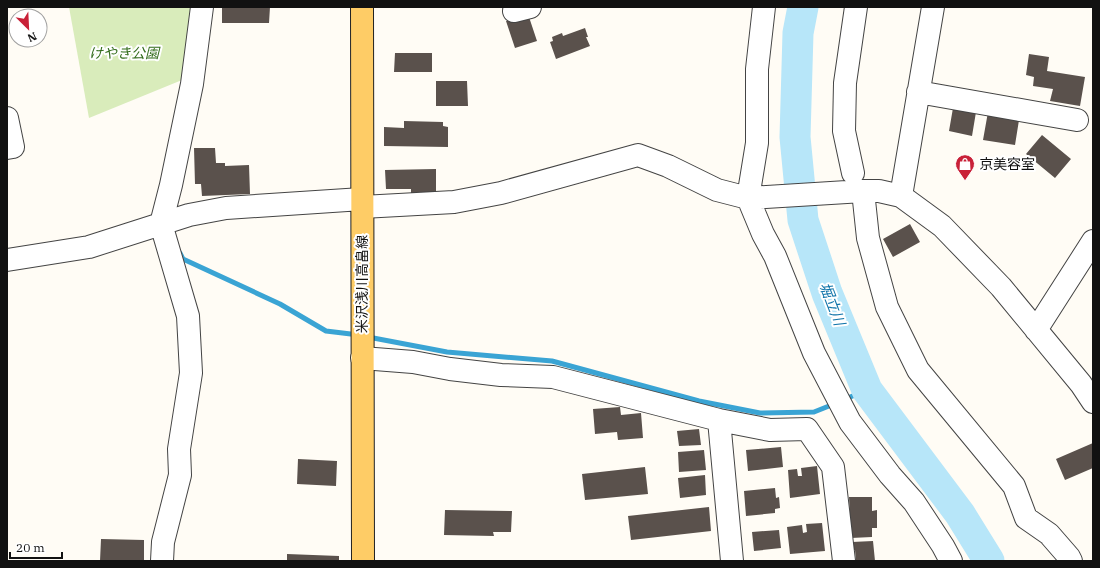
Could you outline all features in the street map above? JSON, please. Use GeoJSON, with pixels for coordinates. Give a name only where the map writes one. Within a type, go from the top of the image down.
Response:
{"type":"FeatureCollection","features":[{"type":"Feature","properties":{"kind":"main road","name":"米沢浅川高畠線"},"geometry":{"type":"LineString","coordinates":[[362,7],[363,561]]}},
{"type":"Feature","properties":{"kind":"street"},"geometry":{"type":"LineString","coordinates":[[162,561],[162,542],[180,475],[179,449],[190,374],[188,316],[164,223],[192,84],[202,7]]}},
{"type":"Feature","properties":{"kind":"street"},"geometry":{"type":"LineString","coordinates":[[764,7],[757,69],[757,143],[748,198],[763,234],[775,256],[814,353],[850,422],[890,475],[914,502],[951,561]]}},
{"type":"Feature","properties":{"kind":"street"},"geometry":{"type":"LineString","coordinates":[[856,7],[845,83],[844,131],[868,238],[887,307],[918,370],[1014,486],[1026,518],[1049,534],[1071,561]]}},
{"type":"Feature","properties":{"kind":"street"},"geometry":{"type":"LineString","coordinates":[[900,196],[933,7]]}},
{"type":"Feature","properties":{"kind":"street"},"geometry":{"type":"LineString","coordinates":[[918,92],[1077,120]]}},
{"type":"Feature","properties":{"kind":"street"},"geometry":{"type":"LineString","coordinates":[[7,118],[13,147],[7,148]]}},
{"type":"Feature","properties":{"kind":"street"},"geometry":{"type":"LineString","coordinates":[[7,260],[89,247],[188,215],[226,208],[362,203],[454,202],[501,193],[638,155],[668,166],[717,190],[748,198],[772,197],[856,185],[900,196],[942,226],[1001,287],[1081,384],[1093,402]]}},
{"type":"Feature","properties":{"kind":"street"},"geometry":{"type":"LineString","coordinates":[[1036,330],[1093,241]]}},
{"type":"Feature","properties":{"kind":"street"},"geometry":{"type":"LineString","coordinates":[[362,358],[413,362],[465,371],[553,377],[719,420],[770,430],[808,429],[833,466],[844,561]]}},
{"type":"Feature","properties":{"kind":"street"},"geometry":{"type":"LineString","coordinates":[[719,420],[732,561]]}},
{"type":"Feature","properties":{"kind":"green space","name":"けやき公園"},"geometry":{"type":"Polygon","coordinates":[[[69,7],[192,7],[182,80],[89,118],[69,7]]]}},
{"type":"Feature","properties":{"kind":"building"},"geometry":{"type":"Polygon","coordinates":[[[222,7],[270,7],[269,23],[222,23],[222,7]]]}},
{"type":"Feature","properties":{"kind":"building"},"geometry":{"type":"Polygon","coordinates":[[[529,17],[537,41],[515,48],[506,21],[515,18],[529,17]]]}},
{"type":"Feature","properties":{"kind":"building"},"geometry":{"type":"Polygon","coordinates":[[[585,28],[588,37],[586,37],[590,46],[556,59],[550,42],[553,41],[552,37],[562,33],[563,36],[585,28]]]}},
{"type":"Feature","properties":{"kind":"building"},"geometry":{"type":"Polygon","coordinates":[[[395,53],[432,53],[432,72],[394,72],[395,53]]]}},
{"type":"Feature","properties":{"kind":"building"},"geometry":{"type":"Polygon","coordinates":[[[1029,54],[1049,57],[1047,71],[1085,77],[1080,106],[1050,101],[1053,89],[1033,86],[1034,77],[1026,75],[1029,54]]]}},
{"type":"Feature","properties":{"kind":"building"},"geometry":{"type":"Polygon","coordinates":[[[436,81],[467,81],[468,106],[436,106],[436,81]]]}},
{"type":"Feature","properties":{"kind":"building"},"geometry":{"type":"Polygon","coordinates":[[[953,108],[976,112],[972,136],[949,131],[953,108]]]}},
{"type":"Feature","properties":{"kind":"building"},"geometry":{"type":"Polygon","coordinates":[[[988,112],[1019,120],[1015,145],[983,140],[988,112]]]}},
{"type":"Feature","properties":{"kind":"building"},"geometry":{"type":"Polygon","coordinates":[[[404,121],[443,122],[443,126],[448,127],[448,147],[384,146],[384,127],[404,128],[404,121]]]}},
{"type":"Feature","properties":{"kind":"building"},"geometry":{"type":"Polygon","coordinates":[[[1042,135],[1071,159],[1055,178],[1026,154],[1042,135]]]}},
{"type":"Feature","properties":{"kind":"building"},"geometry":{"type":"Polygon","coordinates":[[[194,148],[215,148],[216,163],[225,163],[225,166],[249,165],[250,194],[202,196],[201,184],[195,184],[194,148]]]}},
{"type":"Feature","properties":{"kind":"building"},"geometry":{"type":"Polygon","coordinates":[[[436,169],[436,194],[411,194],[411,189],[386,189],[385,170],[436,169]]]}},
{"type":"Feature","properties":{"kind":"building"},"geometry":{"type":"Polygon","coordinates":[[[910,224],[920,242],[893,257],[883,239],[910,224]]]}},
{"type":"Feature","properties":{"kind":"building"},"geometry":{"type":"Polygon","coordinates":[[[620,407],[621,415],[641,413],[643,438],[618,440],[617,432],[595,434],[593,409],[620,407]]]}},
{"type":"Feature","properties":{"kind":"building"},"geometry":{"type":"Polygon","coordinates":[[[699,429],[701,445],[679,446],[677,431],[699,429]]]}},
{"type":"Feature","properties":{"kind":"building"},"geometry":{"type":"Polygon","coordinates":[[[1093,443],[1093,468],[1065,480],[1056,459],[1093,443]]]}},
{"type":"Feature","properties":{"kind":"building"},"geometry":{"type":"Polygon","coordinates":[[[781,447],[783,467],[748,471],[746,450],[781,447]]]}},
{"type":"Feature","properties":{"kind":"building"},"geometry":{"type":"Polygon","coordinates":[[[704,450],[706,470],[679,472],[678,452],[704,450]]]}},
{"type":"Feature","properties":{"kind":"building"},"geometry":{"type":"Polygon","coordinates":[[[298,459],[337,461],[336,486],[297,484],[298,459]]]}},
{"type":"Feature","properties":{"kind":"building"},"geometry":{"type":"Polygon","coordinates":[[[817,466],[820,494],[790,498],[788,470],[797,469],[798,476],[802,476],[801,468],[817,466]]]}},
{"type":"Feature","properties":{"kind":"building"},"geometry":{"type":"Polygon","coordinates":[[[645,467],[648,494],[585,500],[582,474],[645,467]]]}},
{"type":"Feature","properties":{"kind":"building"},"geometry":{"type":"Polygon","coordinates":[[[705,475],[706,495],[680,498],[678,478],[705,475]]]}},
{"type":"Feature","properties":{"kind":"building"},"geometry":{"type":"Polygon","coordinates":[[[775,488],[776,498],[779,497],[780,508],[775,509],[775,513],[746,516],[744,491],[775,488]]]}},
{"type":"Feature","properties":{"kind":"building"},"geometry":{"type":"Polygon","coordinates":[[[849,497],[872,497],[872,511],[877,510],[877,528],[872,528],[872,537],[851,538],[849,497]]]}},
{"type":"Feature","properties":{"kind":"building"},"geometry":{"type":"Polygon","coordinates":[[[709,507],[711,531],[631,540],[628,516],[709,507]]]}},
{"type":"Feature","properties":{"kind":"building"},"geometry":{"type":"Polygon","coordinates":[[[445,510],[512,511],[511,532],[493,532],[494,536],[444,535],[445,510]]]}},
{"type":"Feature","properties":{"kind":"building"},"geometry":{"type":"Polygon","coordinates":[[[822,523],[825,551],[790,554],[787,527],[802,525],[803,533],[807,532],[806,524],[822,523]]]}},
{"type":"Feature","properties":{"kind":"building"},"geometry":{"type":"Polygon","coordinates":[[[779,530],[781,548],[754,551],[752,532],[779,530]]]}},
{"type":"Feature","properties":{"kind":"building"},"geometry":{"type":"Polygon","coordinates":[[[101,539],[144,540],[144,561],[100,561],[101,539]]]}},
{"type":"Feature","properties":{"kind":"building"},"geometry":{"type":"Polygon","coordinates":[[[873,541],[875,561],[856,561],[855,550],[853,550],[852,542],[873,541]]]}},
{"type":"Feature","properties":{"kind":"building"},"geometry":{"type":"Polygon","coordinates":[[[287,554],[339,556],[339,561],[287,561],[287,554]]]}},
{"type":"Feature","properties":{"kind":"waterway","name":"堀立川"},"geometry":{"type":"LineString","coordinates":[[803,7],[798,33],[795,137],[803,220],[827,293],[867,390],[960,514],[989,561]]}},
{"type":"Feature","properties":{"kind":"waterway"},"geometry":{"type":"LineString","coordinates":[[180,253],[183,259],[280,304],[326,331],[359,335]]}},
{"type":"Feature","properties":{"kind":"waterway"},"geometry":{"type":"LineString","coordinates":[[368,337],[447,352],[552,361],[699,401],[760,413],[814,412],[834,404]]}},
{"type":"Feature","properties":{"kind":"waterway"},"geometry":{"type":"LineString","coordinates":[[843,400],[867,390]]}},
{"type":"Feature","properties":{"kind":"place","name":"京美容室"},"geometry":{"type":"Point","coordinates":[965,181]}}]}
